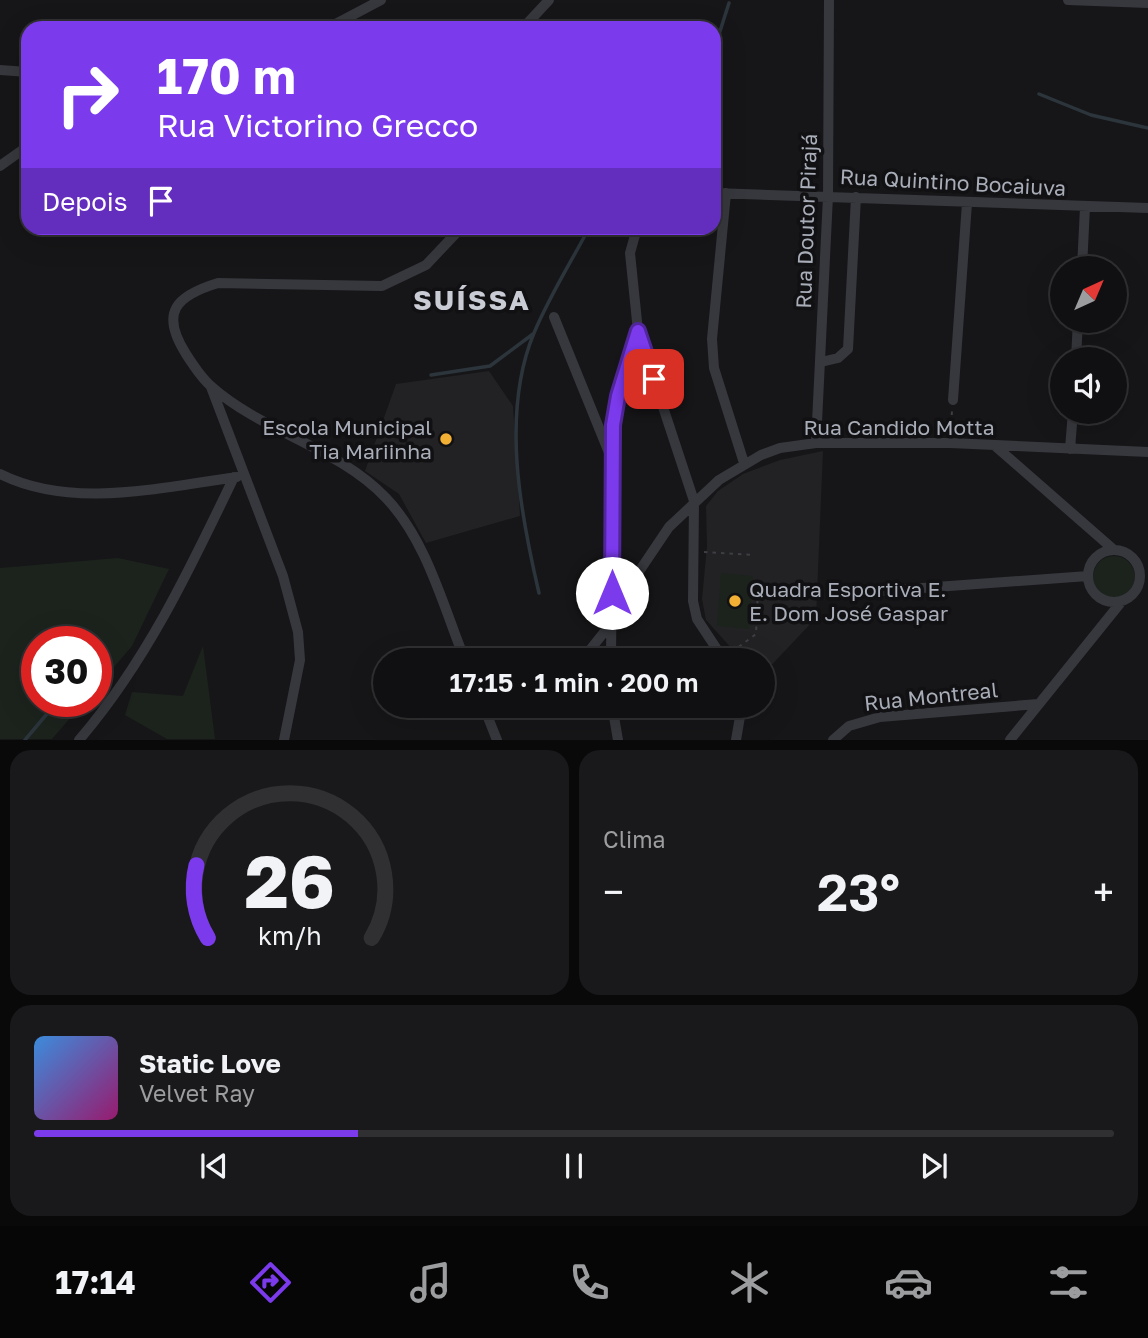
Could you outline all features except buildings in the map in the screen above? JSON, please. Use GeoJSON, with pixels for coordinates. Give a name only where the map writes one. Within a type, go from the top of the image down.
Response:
{"type":"FeatureCollection","features":[{"type":"Feature","properties":{"kind":"street"},"geometry":{"type":"LineString","coordinates":[[341,21],[381,0]]}},
{"type":"Feature","properties":{"kind":"street"},"geometry":{"type":"LineString","coordinates":[[530,21],[549,0]]}},
{"type":"Feature","properties":{"kind":"street","name":"Rua Doutor Pirajá"},"geometry":{"type":"LineString","coordinates":[[816,443],[828,196],[829,0]]}},
{"type":"Feature","properties":{"kind":"street"},"geometry":{"type":"LineString","coordinates":[[1068,0],[1148,3]]}},
{"type":"Feature","properties":{"kind":"street"},"geometry":{"type":"LineString","coordinates":[[0,71],[21,72]]}},
{"type":"Feature","properties":{"kind":"street"},"geometry":{"type":"LineString","coordinates":[[0,166],[21,151]]}},
{"type":"Feature","properties":{"kind":"street","name":"Rua Quintino Bocaiuva"},"geometry":{"type":"LineString","coordinates":[[721,193],[1148,208]]}},
{"type":"Feature","properties":{"kind":"street"},"geometry":{"type":"LineString","coordinates":[[726,193],[712,339],[713,368],[744,463]]}},
{"type":"Feature","properties":{"kind":"street"},"geometry":{"type":"LineString","coordinates":[[821,362],[838,358],[848,349],[856,197]]}},
{"type":"Feature","properties":{"kind":"street"},"geometry":{"type":"LineString","coordinates":[[953,400],[967,202]]}},
{"type":"Feature","properties":{"kind":"street"},"geometry":{"type":"LineString","coordinates":[[1083,256],[1085,207]]}},
{"type":"Feature","properties":{"kind":"street"},"geometry":{"type":"LineString","coordinates":[[284,740],[300,660],[298,632],[283,576],[240,476],[210,386],[176,338],[171,321],[174,309],[195,290],[218,283],[352,288],[382,286],[426,265],[454,235]]}},
{"type":"Feature","properties":{"kind":"street"},"geometry":{"type":"LineString","coordinates":[[635,235],[630,253],[638,331],[694,501],[696,552],[693,601],[697,619],[717,648]]}},
{"type":"Feature","properties":{"kind":"street"},"geometry":{"type":"LineString","coordinates":[[554,317],[612,459]]}},
{"type":"Feature","properties":{"kind":"street"},"geometry":{"type":"LineString","coordinates":[[611,648],[612,459],[618,396],[638,331]]}},
{"type":"Feature","properties":{"kind":"street"},"geometry":{"type":"LineString","coordinates":[[210,386],[233,403],[364,479],[384,496],[413,534],[460,648]]}},
{"type":"Feature","properties":{"kind":"street"},"geometry":{"type":"LineString","coordinates":[[1070,449],[1072,424]]}},
{"type":"Feature","properties":{"kind":"street","name":"Rua Candido Motta"},"geometry":{"type":"LineString","coordinates":[[592,648],[612,623],[651,551],[694,501],[744,463],[780,449],[816,443],[950,443],[1148,452]]}},
{"type":"Feature","properties":{"kind":"street"},"geometry":{"type":"LineString","coordinates":[[994,445],[1113,550]]}},
{"type":"Feature","properties":{"kind":"street"},"geometry":{"type":"LineString","coordinates":[[0,474],[47,489],[89,494],[240,476]]}},
{"type":"Feature","properties":{"kind":"street"},"geometry":{"type":"LineString","coordinates":[[79,740],[127,680],[152,640],[240,476]]}},
{"type":"Feature","properties":{"kind":"street"},"geometry":{"type":"LineString","coordinates":[[1010,740],[1122,601],[1143,584],[1135,560],[1122,551],[1113,550],[1098,555],[1089,568],[1089,584],[1099,597],[1122,601]]}},
{"type":"Feature","properties":{"kind":"street"},"geometry":{"type":"LineString","coordinates":[[840,594],[1087,576]]}},
{"type":"Feature","properties":{"kind":"street","name":"Rua Montreal"},"geometry":{"type":"LineString","coordinates":[[833,740],[849,726],[880,717],[1038,704]]}},
{"type":"Feature","properties":{"kind":"street"},"geometry":{"type":"LineString","coordinates":[[488,718],[497,740]]}},
{"type":"Feature","properties":{"kind":"street"},"geometry":{"type":"LineString","coordinates":[[614,718],[618,740]]}},
{"type":"Feature","properties":{"kind":"street"},"geometry":{"type":"LineString","coordinates":[[736,740],[740,718]]}},
{"type":"Feature","properties":{"kind":"path"},"geometry":{"type":"LineString","coordinates":[[950,443],[953,400]]}},
{"type":"Feature","properties":{"kind":"path"},"geometry":{"type":"LineString","coordinates":[[696,552],[754,555]]}},
{"type":"Feature","properties":{"kind":"path"},"geometry":{"type":"LineString","coordinates":[[738,648],[756,634],[758,590],[764,590]]}},
{"type":"Feature","properties":{"kind":"shaded area","name":"Escola Municipal Tia Mariinha"},"geometry":{"type":"Polygon","coordinates":[[[489,371],[513,406],[520,516],[426,543],[399,494],[365,471],[396,384],[489,371]]]}},
{"type":"Feature","properties":{"kind":"shaded area"},"geometry":{"type":"Polygon","coordinates":[[[823,451],[816,618],[775,661],[775,648],[731,648],[706,620],[702,599],[707,546],[706,506],[718,491],[743,474],[780,460],[823,451]]]}},
{"type":"Feature","properties":{"kind":"shaded area"},"geometry":{"type":"Polygon","coordinates":[[[1114,556],[1129,562],[1135,577],[1129,592],[1114,598],[1099,592],[1093,577],[1099,562],[1114,556]]]}},
{"type":"Feature","properties":{"kind":"shaded area"},"geometry":{"type":"Polygon","coordinates":[[[118,558],[169,569],[132,646],[112,669],[112,626],[21,626],[21,717],[71,717],[52,739],[0,739],[0,568],[118,558]]]}},
{"type":"Feature","properties":{"kind":"shaded area","name":"Quadra Esportiva E. E. Dom José Gaspar"},"geometry":{"type":"Polygon","coordinates":[[[721,573],[753,576],[749,629],[717,626],[721,573]]]}},
{"type":"Feature","properties":{"kind":"shaded area"},"geometry":{"type":"Polygon","coordinates":[[[203,646],[215,739],[167,739],[125,715],[132,692],[183,696],[203,646]]]}},
{"type":"Feature","properties":{"kind":"waterway"},"geometry":{"type":"LineString","coordinates":[[721,28],[729,3]]}},
{"type":"Feature","properties":{"kind":"waterway"},"geometry":{"type":"LineString","coordinates":[[1039,94],[1091,115],[1148,128]]}},
{"type":"Feature","properties":{"kind":"waterway"},"geometry":{"type":"LineString","coordinates":[[539,593],[520,496],[516,429],[518,396],[534,333],[585,235]]}},
{"type":"Feature","properties":{"kind":"waterway"},"geometry":{"type":"LineString","coordinates":[[431,375],[490,366],[533,334]]}},
{"type":"Feature","properties":{"kind":"waterway"},"geometry":{"type":"LineString","coordinates":[[25,740],[44,717]]}},
{"type":"Feature","properties":{"kind":"place","name":"Escola Municipal Tia Mariinha"},"geometry":{"type":"Point","coordinates":[446,439]}},
{"type":"Feature","properties":{"kind":"place","name":"Quadra Esportiva E. E. Dom José Gaspar"},"geometry":{"type":"Point","coordinates":[735,601]}},
{"type":"Feature","properties":{"kind":"district","name":"SUÍSSA"},"geometry":{"type":"Point","coordinates":[472,299]}},
{"type":"Feature","properties":{"kind":"route"},"geometry":{"type":"LineString","coordinates":[[612,593],[613,425],[618,396],[638,331],[654,379]]}}]}
